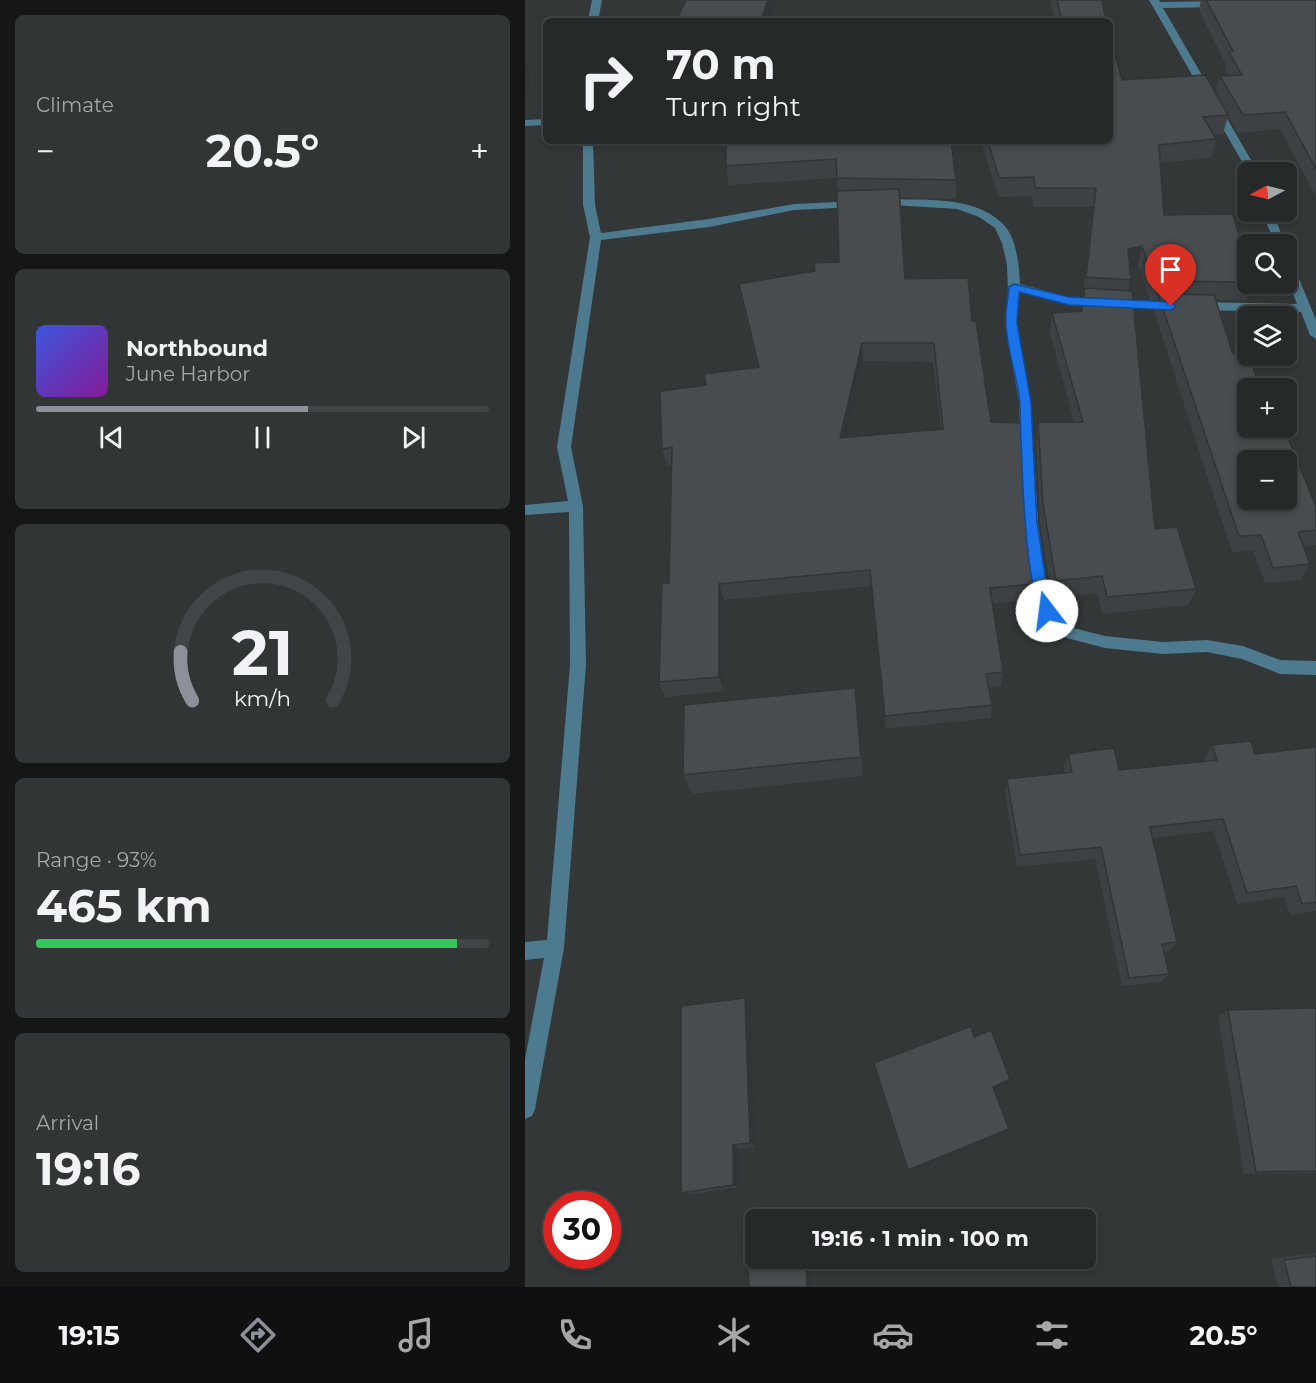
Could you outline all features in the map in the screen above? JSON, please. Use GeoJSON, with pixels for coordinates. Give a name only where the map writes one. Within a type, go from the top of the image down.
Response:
{"type":"FeatureCollection","features":[{"type":"Feature","properties":{"kind":"street"},"geometry":{"type":"LineString","coordinates":[[594,18],[597,0]]}},
{"type":"Feature","properties":{"kind":"street"},"geometry":{"type":"LineString","coordinates":[[1156,3],[1225,4]]}},
{"type":"Feature","properties":{"kind":"street"},"geometry":{"type":"LineString","coordinates":[[1156,3],[1247,162]]}},
{"type":"Feature","properties":{"kind":"street"},"geometry":{"type":"LineString","coordinates":[[525,123],[543,122]]}},
{"type":"Feature","properties":{"kind":"street"},"geometry":{"type":"LineString","coordinates":[[525,1109],[555,948],[578,665],[576,506],[564,447],[596,237],[589,205],[588,144]]}},
{"type":"Feature","properties":{"kind":"street"},"geometry":{"type":"LineString","coordinates":[[596,237],[709,224],[794,207],[889,202],[958,206],[983,215],[999,226],[1008,243],[1014,265],[1011,323],[1025,402],[1031,522],[1040,588],[1047,611],[1064,632],[1105,642],[1163,648],[1207,646],[1243,653],[1280,667],[1316,668]]}},
{"type":"Feature","properties":{"kind":"street"},"geometry":{"type":"LineString","coordinates":[[1014,287],[1069,301],[1150,306],[1303,308]]}},
{"type":"Feature","properties":{"kind":"street"},"geometry":{"type":"LineString","coordinates":[[1297,292],[1316,335]]}},
{"type":"Feature","properties":{"kind":"street"},"geometry":{"type":"LineString","coordinates":[[525,510],[576,506]]}},
{"type":"Feature","properties":{"kind":"street"},"geometry":{"type":"LineString","coordinates":[[525,951],[555,948]]}},
{"type":"Feature","properties":{"kind":"building"},"geometry":{"type":"Polygon","coordinates":[[[686,0],[768,0],[762,18],[677,18],[686,0]]]}},
{"type":"Feature","properties":{"kind":"building"},"geometry":{"type":"Polygon","coordinates":[[[1057,0],[1102,0],[1105,18],[1061,18],[1057,0]]]}},
{"type":"Feature","properties":{"kind":"building"},"geometry":{"type":"Polygon","coordinates":[[[1206,0],[1316,0],[1316,169],[1285,112],[1243,115],[1220,76],[1242,75],[1229,52],[1233,51],[1206,0]]]}},
{"type":"Feature","properties":{"kind":"building"},"geometry":{"type":"Polygon","coordinates":[[[1113,48],[1122,80],[1205,75],[1228,115],[1203,117],[1216,139],[1159,145],[1164,215],[1233,214],[1239,234],[1237,282],[1154,281],[1142,246],[1128,249],[1131,280],[1086,277],[1096,188],[1035,188],[1034,177],[999,178],[989,144],[1113,144],[1113,48]]]}},
{"type":"Feature","properties":{"kind":"building"},"geometry":{"type":"Polygon","coordinates":[[[726,144],[951,144],[956,180],[837,178],[836,159],[726,166],[726,144]]]}},
{"type":"Feature","properties":{"kind":"building"},"geometry":{"type":"Polygon","coordinates":[[[899,189],[905,279],[968,278],[972,321],[976,321],[991,422],[1021,423],[1024,505],[1033,572],[1037,584],[990,588],[1003,672],[986,674],[992,705],[885,716],[870,570],[719,584],[719,677],[659,682],[662,583],[669,583],[672,447],[662,449],[660,391],[706,385],[704,374],[759,367],[739,284],[815,271],[814,263],[839,262],[837,191],[899,189]],[[862,343],[840,438],[943,429],[934,343],[862,343]]]}},
{"type":"Feature","properties":{"kind":"building"},"geometry":{"type":"Polygon","coordinates":[[[1085,288],[1132,291],[1155,529],[1177,527],[1196,589],[1107,597],[1102,576],[1056,581],[1043,504],[1038,422],[1083,422],[1052,313],[1082,311],[1085,288]]]}},
{"type":"Feature","properties":{"kind":"building"},"geometry":{"type":"Polygon","coordinates":[[[1158,294],[1214,295],[1233,354],[1237,354],[1237,366],[1252,366],[1257,378],[1237,378],[1237,438],[1288,438],[1293,450],[1237,450],[1237,510],[1297,510],[1297,460],[1316,507],[1316,530],[1298,532],[1310,564],[1273,568],[1261,535],[1239,536],[1158,294]]]}},
{"type":"Feature","properties":{"kind":"building"},"geometry":{"type":"Polygon","coordinates":[[[855,688],[861,757],[683,775],[684,705],[855,688]]]}},
{"type":"Feature","properties":{"kind":"building"},"geometry":{"type":"Polygon","coordinates":[[[1251,741],[1255,754],[1316,747],[1316,902],[1302,904],[1296,886],[1247,893],[1223,819],[1150,827],[1177,942],[1162,944],[1169,974],[1129,978],[1101,847],[1020,855],[1007,779],[1072,772],[1068,754],[1114,748],[1119,770],[1217,760],[1212,745],[1251,741]]]}},
{"type":"Feature","properties":{"kind":"building"},"geometry":{"type":"Polygon","coordinates":[[[745,998],[750,1143],[733,1145],[733,1185],[681,1193],[681,1006],[745,998]]]}},
{"type":"Feature","properties":{"kind":"building"},"geometry":{"type":"Polygon","coordinates":[[[1316,1008],[1316,1171],[1256,1172],[1228,1010],[1316,1008]]]}},
{"type":"Feature","properties":{"kind":"building"},"geometry":{"type":"Polygon","coordinates":[[[971,1026],[974,1037],[991,1030],[1010,1079],[993,1087],[1009,1129],[908,1170],[874,1063],[971,1026]]]}},
{"type":"Feature","properties":{"kind":"building"},"geometry":{"type":"Polygon","coordinates":[[[1316,1256],[1316,1287],[1291,1287],[1284,1260],[1316,1256]]]}},
{"type":"Feature","properties":{"kind":"building"},"geometry":{"type":"Polygon","coordinates":[[[748,1269],[806,1269],[807,1287],[749,1287],[748,1269]]]}},
{"type":"Feature","properties":{"kind":"route"},"geometry":{"type":"LineString","coordinates":[[1047,611],[1040,588],[1031,522],[1025,402],[1011,323],[1014,287],[1069,301],[1171,306]]}}]}
